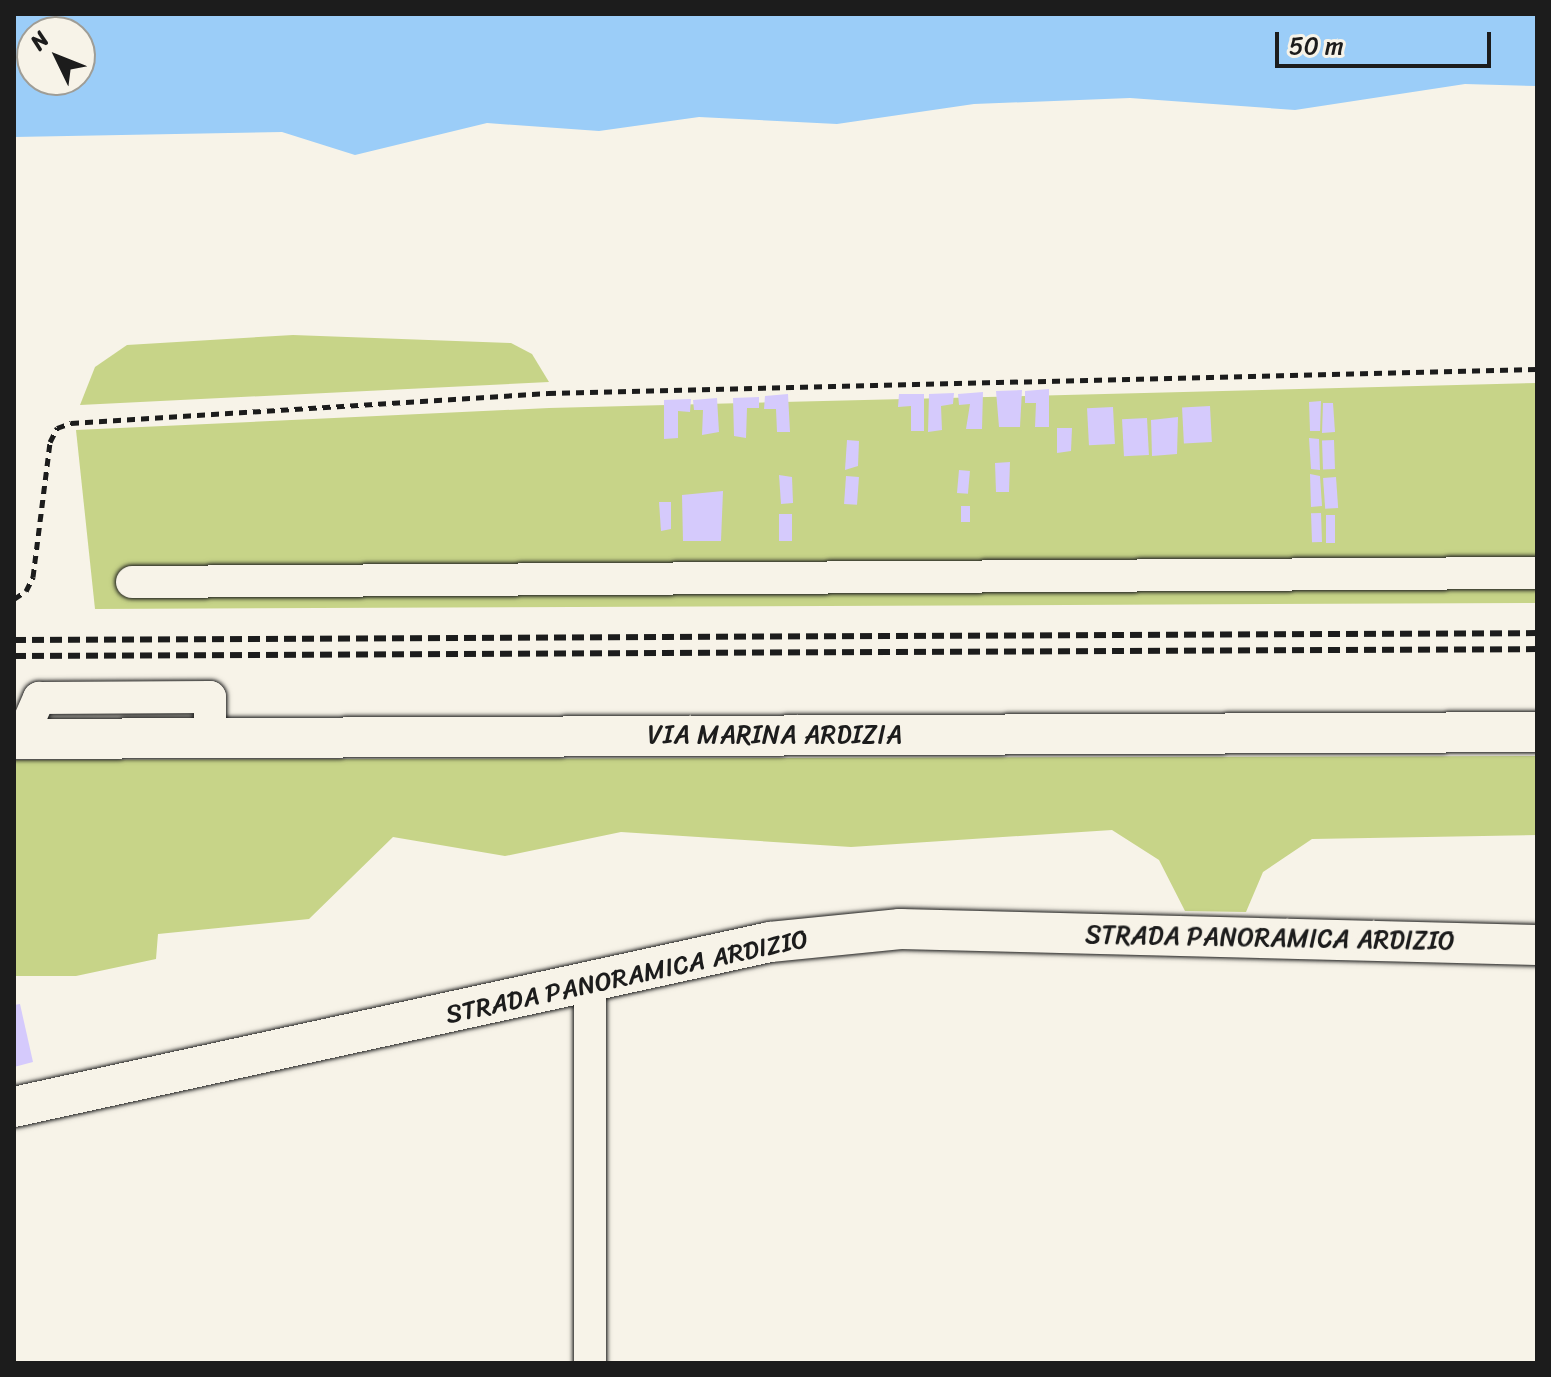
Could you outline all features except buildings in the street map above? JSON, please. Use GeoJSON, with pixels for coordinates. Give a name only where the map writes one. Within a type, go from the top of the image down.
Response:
{"type":"FeatureCollection","features":[{"type":"Feature","properties":{"kind":"main road","name":"VIA MARINA ARDIZIA"},"geometry":{"type":"LineString","coordinates":[[17,739],[1537,732]]}},
{"type":"Feature","properties":{"kind":"main road","name":"STRADA PANORAMICA ARDIZIO"},"geometry":{"type":"LineString","coordinates":[[14,1107],[770,942],[900,929],[1537,945]]}},
{"type":"Feature","properties":{"kind":"street"},"geometry":{"type":"LineString","coordinates":[[132,582],[1537,573]]}},
{"type":"Feature","properties":{"kind":"street"},"geometry":{"type":"LineString","coordinates":[[590,983],[590,1363]]}},
{"type":"Feature","properties":{"kind":"path"},"geometry":{"type":"LineString","coordinates":[[14,599],[26,591],[33,577],[50,442],[57,428],[71,423],[548,393],[1537,369]]}},
{"type":"Feature","properties":{"kind":"green space"},"geometry":{"type":"Polygon","coordinates":[[[293,335],[511,343],[532,354],[549,382],[80,405],[95,367],[127,345],[293,335]]]}},
{"type":"Feature","properties":{"kind":"green space"},"geometry":{"type":"Polygon","coordinates":[[[1537,383],[1537,603],[95,609],[76,430],[549,408],[1537,383]]]}},
{"type":"Feature","properties":{"kind":"green space"},"geometry":{"type":"Polygon","coordinates":[[[1537,756],[1537,835],[1312,839],[1263,872],[1246,912],[1185,911],[1159,860],[1112,830],[851,847],[621,832],[505,856],[393,837],[309,919],[158,934],[156,959],[76,976],[14,976],[14,760],[1537,756]]]}},
{"type":"Feature","properties":{"kind":"water"},"geometry":{"type":"Polygon","coordinates":[[[14,14],[1537,14],[1537,86],[1465,84],[1295,110],[1130,98],[974,104],[837,124],[699,117],[599,131],[487,123],[355,155],[282,132],[14,137],[14,14]]]}},
{"type":"Feature","properties":{"kind":"railway"},"geometry":{"type":"LineString","coordinates":[[14,640],[1537,633]]}},
{"type":"Feature","properties":{"kind":"railway"},"geometry":{"type":"LineString","coordinates":[[14,656],[1537,649]]}}]}
